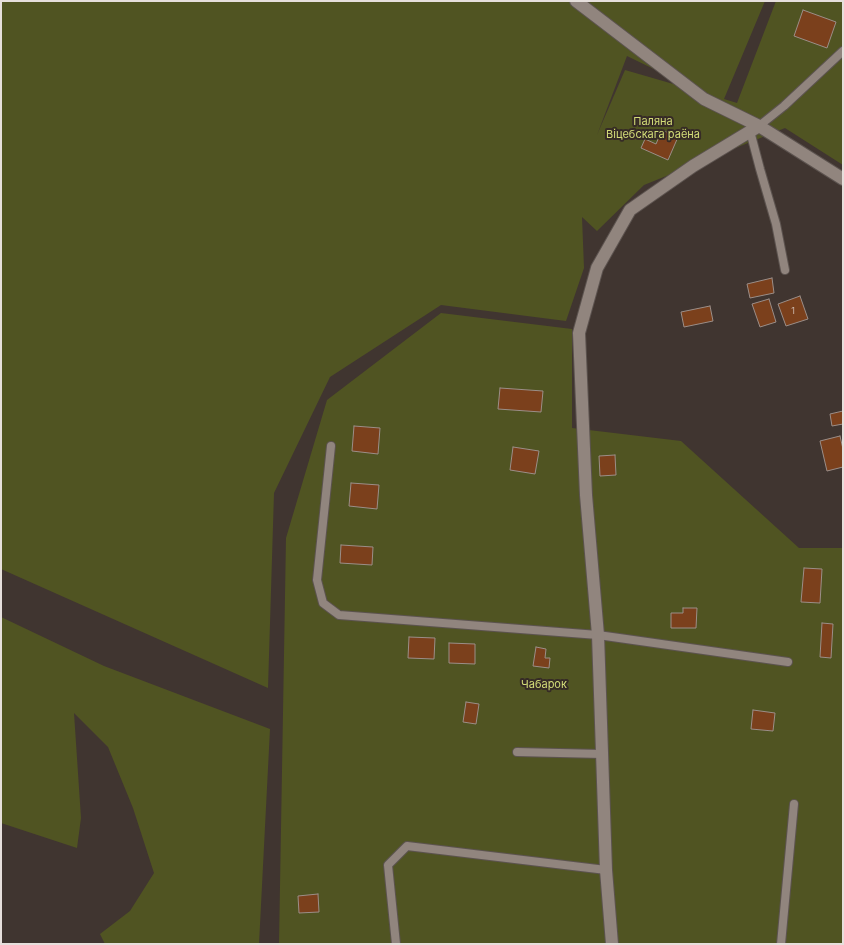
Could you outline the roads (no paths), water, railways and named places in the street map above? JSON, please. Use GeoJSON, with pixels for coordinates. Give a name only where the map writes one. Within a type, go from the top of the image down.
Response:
{"type":"FeatureCollection","features":[{"type":"Feature","properties":{"kind":"street"},"geometry":{"type":"LineString","coordinates":[[576,1],[704,99],[843,179]]}},
{"type":"Feature","properties":{"kind":"street"},"geometry":{"type":"LineString","coordinates":[[612,944],[606,870],[598,635],[586,494],[580,333],[597,268],[630,210],[693,166],[755,128]]}},
{"type":"Feature","properties":{"kind":"lane"},"geometry":{"type":"LineString","coordinates":[[785,270],[776,224],[760,169],[755,128],[784,106],[843,51]]}},
{"type":"Feature","properties":{"kind":"lane"},"geometry":{"type":"LineString","coordinates":[[330,446],[317,580],[323,603],[339,615],[598,635],[788,662]]}},
{"type":"Feature","properties":{"kind":"lane"},"geometry":{"type":"LineString","coordinates":[[517,752],[602,754]]}},
{"type":"Feature","properties":{"kind":"lane"},"geometry":{"type":"LineString","coordinates":[[781,944],[794,804]]}},
{"type":"Feature","properties":{"kind":"lane"},"geometry":{"type":"LineString","coordinates":[[396,944],[388,865],[407,846],[606,870]]}},
{"type":"Feature","properties":{"kind":"park label","name":"Паляна Віцебскага раёна"},"geometry":{"type":"Point","coordinates":[653,128]}},
{"type":"Feature","properties":{"kind":"park label","name":"Чабарок"},"geometry":{"type":"Point","coordinates":[544,685]}}]}
